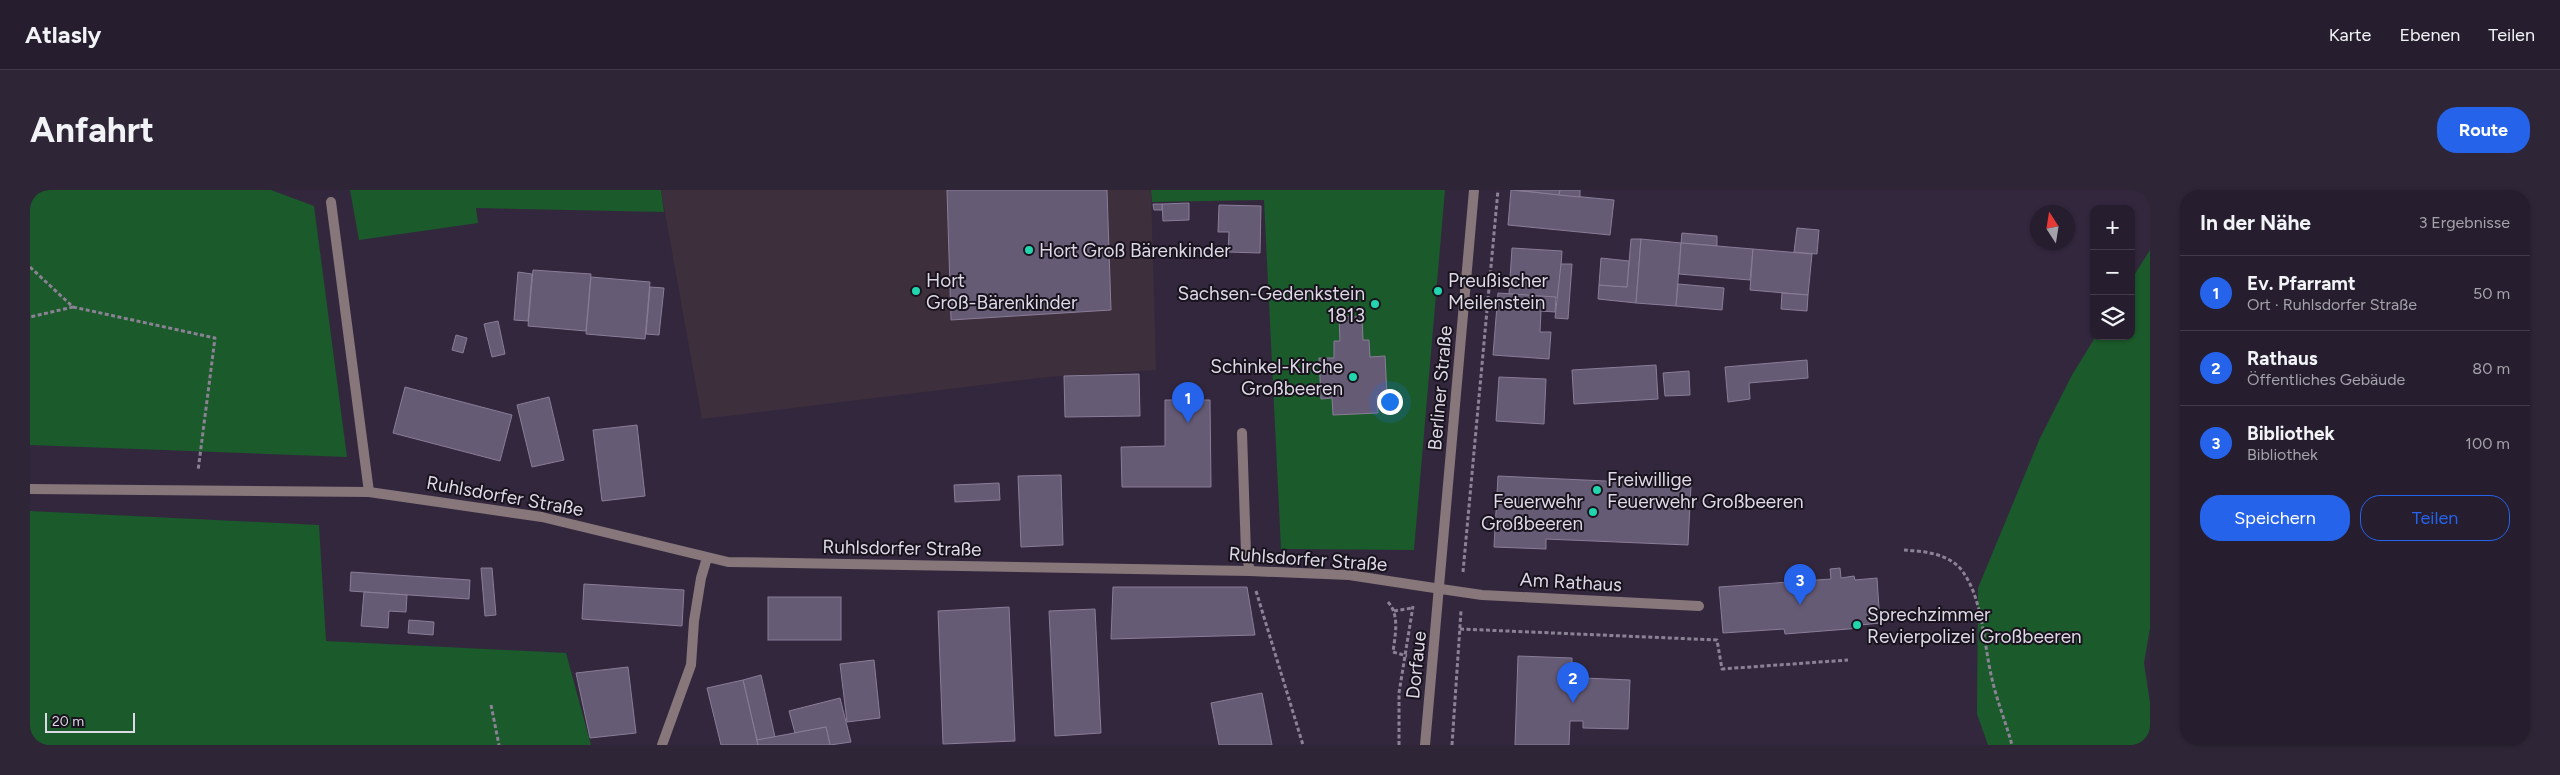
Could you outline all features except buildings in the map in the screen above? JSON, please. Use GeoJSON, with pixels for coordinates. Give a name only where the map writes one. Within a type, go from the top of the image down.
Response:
{"type":"FeatureCollection","features":[{"type":"Feature","properties":{"kind":"street","name":"Berliner Straße"},"geometry":{"type":"LineString","coordinates":[[1441,589],[1474,190]]}},
{"type":"Feature","properties":{"kind":"street"},"geometry":{"type":"LineString","coordinates":[[331,202],[369,492]]}},
{"type":"Feature","properties":{"kind":"street"},"geometry":{"type":"LineString","coordinates":[[1242,433],[1246,553],[1250,571]]}},
{"type":"Feature","properties":{"kind":"street","name":"Ruhlsdorfer Straße"},"geometry":{"type":"LineString","coordinates":[[30,489],[369,492],[542,517],[728,562],[1250,571],[1349,575],[1441,589]]}},
{"type":"Feature","properties":{"kind":"street"},"geometry":{"type":"LineString","coordinates":[[662,745],[691,665],[695,613],[701,578],[707,558]]}},
{"type":"Feature","properties":{"kind":"street","name":"Am Rathaus"},"geometry":{"type":"LineString","coordinates":[[1441,589],[1462,592],[1699,606]]}},
{"type":"Feature","properties":{"kind":"street","name":"Dorfaue"},"geometry":{"type":"LineString","coordinates":[[1425,745],[1441,589]]}},
{"type":"Feature","properties":{"kind":"path"},"geometry":{"type":"LineString","coordinates":[[1452,745],[1462,592],[1498,190]]}},
{"type":"Feature","properties":{"kind":"path"},"geometry":{"type":"LineString","coordinates":[[30,267],[73,307]]}},
{"type":"Feature","properties":{"kind":"path"},"geometry":{"type":"LineString","coordinates":[[30,318],[73,307],[214,338],[195,489]]}},
{"type":"Feature","properties":{"kind":"path"},"geometry":{"type":"LineString","coordinates":[[1904,550],[1922,551],[1945,558],[1963,571],[1977,604],[1992,679],[2012,745]]}},
{"type":"Feature","properties":{"kind":"path"},"geometry":{"type":"LineString","coordinates":[[1250,571],[1303,745]]}},
{"type":"Feature","properties":{"kind":"path"},"geometry":{"type":"LineString","coordinates":[[1385,599],[1394,611],[1396,628],[1393,652],[1412,657]]}},
{"type":"Feature","properties":{"kind":"path"},"geometry":{"type":"LineString","coordinates":[[1394,611],[1412,608],[1399,693],[1399,745]]}},
{"type":"Feature","properties":{"kind":"path"},"geometry":{"type":"LineString","coordinates":[[1460,628],[1717,640],[1722,669],[1848,660]]}},
{"type":"Feature","properties":{"kind":"path"},"geometry":{"type":"LineString","coordinates":[[491,705],[499,745]]}},
{"type":"Feature","properties":{"kind":"shaded area","name":"Hort Groß-Bärenkinder"},"geometry":{"type":"Polygon","coordinates":[[[661,190],[1151,190],[1156,370],[1047,377],[702,419],[661,190]]]}},
{"type":"Feature","properties":{"kind":"green space"},"geometry":{"type":"Polygon","coordinates":[[[30,190],[271,190],[314,206],[347,457],[30,445],[30,190]]]}},
{"type":"Feature","properties":{"kind":"green space"},"geometry":{"type":"Polygon","coordinates":[[[350,190],[661,190],[664,212],[476,208],[478,223],[359,240],[350,190]]]}},
{"type":"Feature","properties":{"kind":"green space"},"geometry":{"type":"Polygon","coordinates":[[[1151,190],[1445,190],[1414,550],[1281,549],[1264,200],[1152,202],[1151,190]]]}},
{"type":"Feature","properties":{"kind":"green space"},"geometry":{"type":"Polygon","coordinates":[[[2150,250],[2150,628],[2144,663],[2150,703],[2150,745],[1988,745],[1977,714],[1978,588],[2040,438],[2072,375],[2094,340],[2135,340],[2135,274],[2150,250]]]}},
{"type":"Feature","properties":{"kind":"green space"},"geometry":{"type":"Polygon","coordinates":[[[30,511],[319,525],[326,641],[566,653],[591,745],[30,745],[30,511]]]}},
{"type":"Feature","properties":{"kind":"place","name":"Hort Groß Bärenkinder"},"geometry":{"type":"Point","coordinates":[1029,250]}},
{"type":"Feature","properties":{"kind":"place","name":"Hort Groß-Bärenkinder"},"geometry":{"type":"Point","coordinates":[916,291]}},
{"type":"Feature","properties":{"kind":"place","name":"Preußischer Meilenstein"},"geometry":{"type":"Point","coordinates":[1438,291]}},
{"type":"Feature","properties":{"kind":"place","name":"Sachsen-Gedenkstein 1813"},"geometry":{"type":"Point","coordinates":[1375,304]}},
{"type":"Feature","properties":{"kind":"place","name":"Schinkel-Kirche Großbeeren"},"geometry":{"type":"Point","coordinates":[1353,377]}},
{"type":"Feature","properties":{"kind":"place","name":"Ev. Pfarramt"},"geometry":{"type":"Point","coordinates":[1188,423]}},
{"type":"Feature","properties":{"kind":"place","name":"Freiwillige Feuerwehr Großbeeren"},"geometry":{"type":"Point","coordinates":[1597,490]}},
{"type":"Feature","properties":{"kind":"place","name":"Feuerwehr Großbeeren"},"geometry":{"type":"Point","coordinates":[1593,512]}},
{"type":"Feature","properties":{"kind":"place","name":"Bibliothek"},"geometry":{"type":"Point","coordinates":[1800,605]}},
{"type":"Feature","properties":{"kind":"place","name":"Sprechzimmer Revierpolizei Großbeeren"},"geometry":{"type":"Point","coordinates":[1857,625]}},
{"type":"Feature","properties":{"kind":"place","name":"Rathaus"},"geometry":{"type":"Point","coordinates":[1573,703]}}]}
